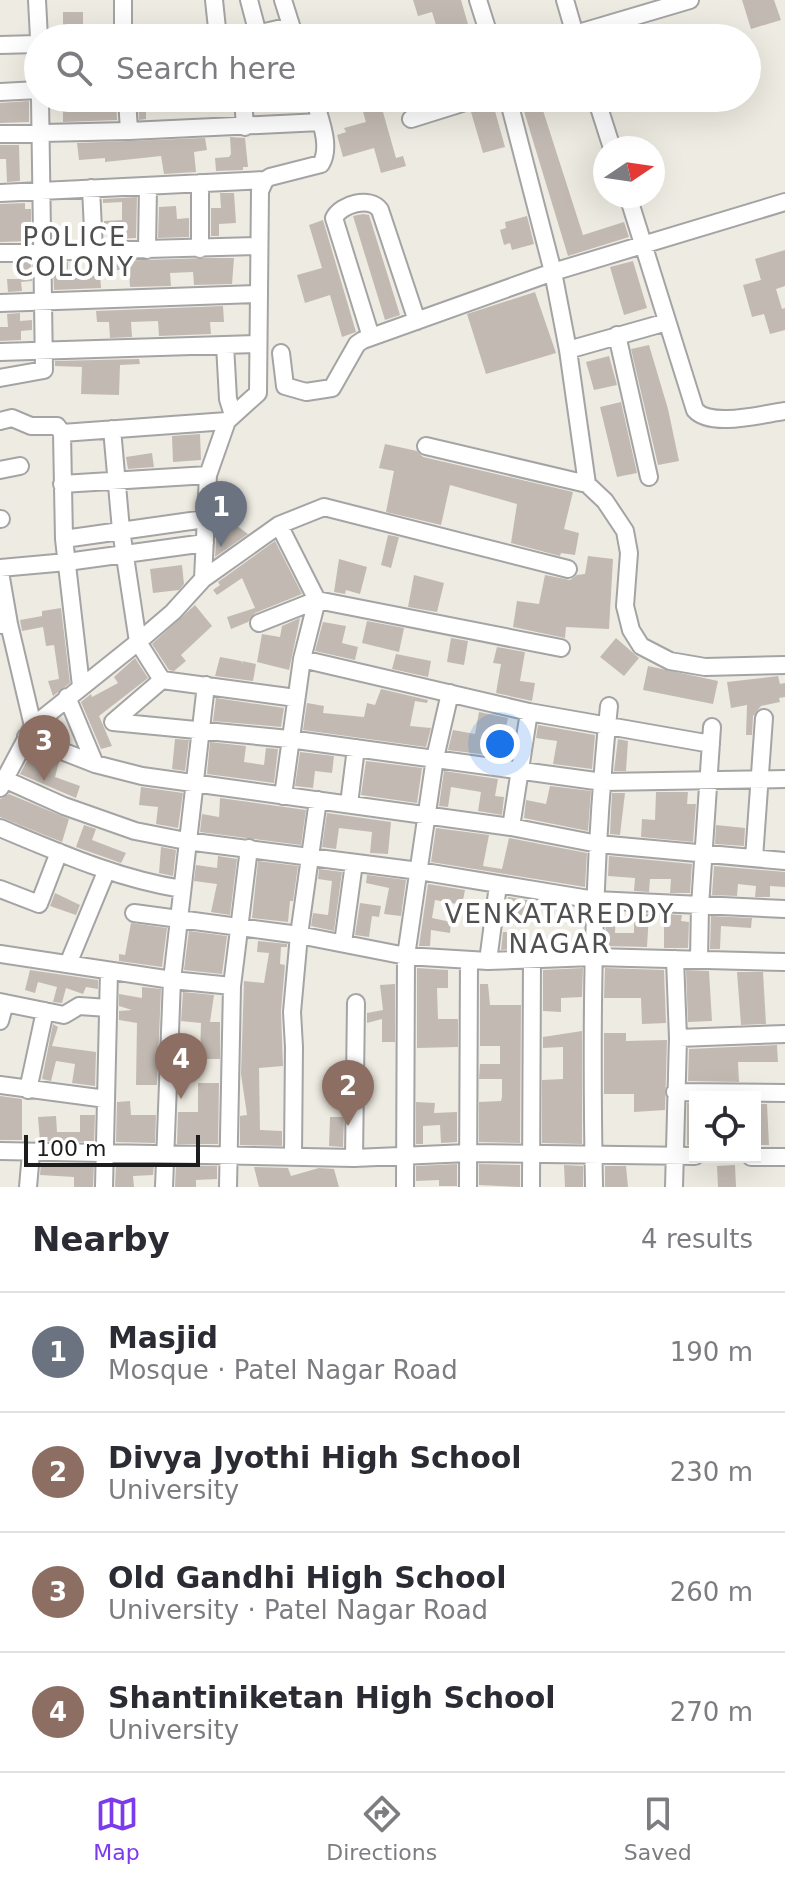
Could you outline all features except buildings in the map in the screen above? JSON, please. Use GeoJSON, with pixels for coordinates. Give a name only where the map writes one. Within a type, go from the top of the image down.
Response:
{"type":"FeatureCollection","features":[{"type":"Feature","properties":{"kind":"street"},"geometry":{"type":"LineString","coordinates":[[37,0],[38,24]]}},
{"type":"Feature","properties":{"kind":"street"},"geometry":{"type":"LineString","coordinates":[[123,0],[123,24]]}},
{"type":"Feature","properties":{"kind":"street"},"geometry":{"type":"LineString","coordinates":[[214,0],[217,24]]}},
{"type":"Feature","properties":{"kind":"street"},"geometry":{"type":"LineString","coordinates":[[249,0],[255,24]]}},
{"type":"Feature","properties":{"kind":"street"},"geometry":{"type":"LineString","coordinates":[[283,0],[290,24]]}},
{"type":"Feature","properties":{"kind":"street"},"geometry":{"type":"LineString","coordinates":[[478,0],[486,24]]}},
{"type":"Feature","properties":{"kind":"street"},"geometry":{"type":"LineString","coordinates":[[565,0],[572,24]]}},
{"type":"Feature","properties":{"kind":"street"},"geometry":{"type":"LineString","coordinates":[[614,24],[690,0]]}},
{"type":"Feature","properties":{"kind":"street"},"geometry":{"type":"LineString","coordinates":[[0,45],[24,44]]}},
{"type":"Feature","properties":{"kind":"street"},"geometry":{"type":"LineString","coordinates":[[0,92],[24,91]]}},
{"type":"Feature","properties":{"kind":"street"},"geometry":{"type":"LineString","coordinates":[[0,378],[44,370],[40,112]]}},
{"type":"Feature","properties":{"kind":"street"},"geometry":{"type":"LineString","coordinates":[[128,112],[129,131]]}},
{"type":"Feature","properties":{"kind":"street"},"geometry":{"type":"LineString","coordinates":[[244,112],[245,127]]}},
{"type":"Feature","properties":{"kind":"street"},"geometry":{"type":"LineString","coordinates":[[0,193],[265,180],[277,174],[321,164],[325,157],[318,112]]}},
{"type":"Feature","properties":{"kind":"street"},"geometry":{"type":"LineString","coordinates":[[411,119],[433,112]]}},
{"type":"Feature","properties":{"kind":"street"},"geometry":{"type":"LineString","coordinates":[[512,112],[553,272],[568,350],[587,484]]}},
{"type":"Feature","properties":{"kind":"street"},"geometry":{"type":"LineString","coordinates":[[600,112],[608,136]]}},
{"type":"Feature","properties":{"kind":"street"},"geometry":{"type":"LineString","coordinates":[[0,134],[321,122]]}},
{"type":"Feature","properties":{"kind":"street"},"geometry":{"type":"LineString","coordinates":[[62,433],[230,418],[258,393],[257,246],[260,191],[265,180]]}},
{"type":"Feature","properties":{"kind":"street"},"geometry":{"type":"LineString","coordinates":[[200,183],[200,249]]}},
{"type":"Feature","properties":{"kind":"street"},"geometry":{"type":"LineString","coordinates":[[147,250],[148,186]]}},
{"type":"Feature","properties":{"kind":"street"},"geometry":{"type":"LineString","coordinates":[[91,188],[94,251]]}},
{"type":"Feature","properties":{"kind":"street"},"geometry":{"type":"LineString","coordinates":[[371,337],[334,218],[337,212],[352,206],[368,201],[378,206],[417,321]]}},
{"type":"Feature","properties":{"kind":"street"},"geometry":{"type":"LineString","coordinates":[[281,353],[285,386],[306,392],[332,388],[357,344],[371,337],[553,272],[785,202]]}},
{"type":"Feature","properties":{"kind":"street"},"geometry":{"type":"LineString","coordinates":[[632,208],[695,410],[700,416],[719,419],[785,411]]}},
{"type":"Feature","properties":{"kind":"street"},"geometry":{"type":"LineString","coordinates":[[0,253],[257,246]]}},
{"type":"Feature","properties":{"kind":"street"},"geometry":{"type":"LineString","coordinates":[[0,303],[258,294]]}},
{"type":"Feature","properties":{"kind":"street"},"geometry":{"type":"LineString","coordinates":[[568,350],[667,322]]}},
{"type":"Feature","properties":{"kind":"street"},"geometry":{"type":"LineString","coordinates":[[617,335],[649,477]]}},
{"type":"Feature","properties":{"kind":"street"},"geometry":{"type":"LineString","coordinates":[[0,352],[257,344]]}},
{"type":"Feature","properties":{"kind":"street"},"geometry":{"type":"LineString","coordinates":[[203,579],[208,475],[230,418],[225,345]]}},
{"type":"Feature","properties":{"kind":"street"},"geometry":{"type":"LineString","coordinates":[[0,421],[12,418],[31,426],[57,426],[62,433],[64,539],[81,686]]}},
{"type":"Feature","properties":{"kind":"street"},"geometry":{"type":"LineString","coordinates":[[112,429],[121,530],[138,642],[162,680]]}},
{"type":"Feature","properties":{"kind":"street"},"geometry":{"type":"LineString","coordinates":[[426,446],[587,484],[605,501],[625,531],[629,553],[627,619],[641,646],[670,661],[705,667],[785,665]]}},
{"type":"Feature","properties":{"kind":"street"},"geometry":{"type":"LineString","coordinates":[[0,470],[20,466]]}},
{"type":"Feature","properties":{"kind":"street"},"geometry":{"type":"LineString","coordinates":[[62,484],[208,475]]}},
{"type":"Feature","properties":{"kind":"street"},"geometry":{"type":"LineString","coordinates":[[568,569],[329,507],[279,525],[203,579],[173,612],[29,731],[2,783],[135,831],[186,841],[419,871],[595,900],[785,909]]}},
{"type":"Feature","properties":{"kind":"street"},"geometry":{"type":"LineString","coordinates":[[64,539],[205,519]]}},
{"type":"Feature","properties":{"kind":"street"},"geometry":{"type":"LineString","coordinates":[[279,525],[317,600],[302,659],[283,796]]}},
{"type":"Feature","properties":{"kind":"street"},"geometry":{"type":"LineString","coordinates":[[29,731],[17,664],[5,625],[0,570],[205,543]]}},
{"type":"Feature","properties":{"kind":"street"},"geometry":{"type":"LineString","coordinates":[[259,623],[317,600],[561,648]]}},
{"type":"Feature","properties":{"kind":"street"},"geometry":{"type":"LineString","coordinates":[[302,659],[529,712],[607,725],[711,736],[699,959]]}},
{"type":"Feature","properties":{"kind":"street"},"geometry":{"type":"LineString","coordinates":[[0,667],[17,664]]}},
{"type":"Feature","properties":{"kind":"street"},"geometry":{"type":"LineString","coordinates":[[296,698],[162,680],[113,722],[289,739],[603,782],[785,779]]}},
{"type":"Feature","properties":{"kind":"street"},"geometry":{"type":"LineString","coordinates":[[164,1187],[172,980],[206,685]]}},
{"type":"Feature","properties":{"kind":"street"},"geometry":{"type":"LineString","coordinates":[[405,1187],[406,956],[435,758],[450,693]]}},
{"type":"Feature","properties":{"kind":"street"},"geometry":{"type":"LineString","coordinates":[[67,697],[95,764]]}},
{"type":"Feature","properties":{"kind":"street"},"geometry":{"type":"LineString","coordinates":[[594,1187],[593,957],[609,706]]}},
{"type":"Feature","properties":{"kind":"street"},"geometry":{"type":"LineString","coordinates":[[511,827],[529,712]]}},
{"type":"Feature","properties":{"kind":"street"},"geometry":{"type":"LineString","coordinates":[[754,858],[764,718]]}},
{"type":"Feature","properties":{"kind":"street"},"geometry":{"type":"LineString","coordinates":[[29,731],[95,764],[142,776],[426,814],[598,844],[785,861]]}},
{"type":"Feature","properties":{"kind":"street"},"geometry":{"type":"LineString","coordinates":[[349,804],[356,748]]}},
{"type":"Feature","properties":{"kind":"street"},"geometry":{"type":"LineString","coordinates":[[293,1155],[292,1012],[299,935],[318,800]]}},
{"type":"Feature","properties":{"kind":"street"},"geometry":{"type":"LineString","coordinates":[[0,828],[106,872],[182,889]]}},
{"type":"Feature","properties":{"kind":"street"},"geometry":{"type":"LineString","coordinates":[[228,1187],[232,986],[249,848]]}},
{"type":"Feature","properties":{"kind":"street"},"geometry":{"type":"LineString","coordinates":[[0,889],[39,904],[59,852]]}},
{"type":"Feature","properties":{"kind":"street"},"geometry":{"type":"LineString","coordinates":[[343,943],[354,863]]}},
{"type":"Feature","properties":{"kind":"street"},"geometry":{"type":"LineString","coordinates":[[68,964],[106,872]]}},
{"type":"Feature","properties":{"kind":"street"},"geometry":{"type":"LineString","coordinates":[[488,961],[498,885]]}},
{"type":"Feature","properties":{"kind":"street"},"geometry":{"type":"LineString","coordinates":[[134,913],[299,935],[406,956],[488,961],[593,957],[785,962]]}},
{"type":"Feature","properties":{"kind":"street"},"geometry":{"type":"LineString","coordinates":[[0,954],[232,986]]}},
{"type":"Feature","properties":{"kind":"street"},"geometry":{"type":"LineString","coordinates":[[531,1187],[532,959]]}},
{"type":"Feature","properties":{"kind":"street"},"geometry":{"type":"LineString","coordinates":[[674,1187],[678,1038],[675,959]]}},
{"type":"Feature","properties":{"kind":"street"},"geometry":{"type":"LineString","coordinates":[[468,1187],[469,960]]}},
{"type":"Feature","properties":{"kind":"street"},"geometry":{"type":"LineString","coordinates":[[104,1187],[109,971]]}},
{"type":"Feature","properties":{"kind":"street"},"geometry":{"type":"LineString","coordinates":[[0,1021],[2,1002],[64,1015],[79,1006],[108,1008]]}},
{"type":"Feature","properties":{"kind":"street"},"geometry":{"type":"LineString","coordinates":[[354,1158],[356,1003]]}},
{"type":"Feature","properties":{"kind":"street"},"geometry":{"type":"LineString","coordinates":[[28,1090],[45,1011]]}},
{"type":"Feature","properties":{"kind":"street"},"geometry":{"type":"LineString","coordinates":[[678,1038],[785,1034]]}},
{"type":"Feature","properties":{"kind":"street"},"geometry":{"type":"LineString","coordinates":[[0,1085],[106,1099]]}},
{"type":"Feature","properties":{"kind":"street"},"geometry":{"type":"LineString","coordinates":[[675,1092],[785,1093]]}},
{"type":"Feature","properties":{"kind":"street"},"geometry":{"type":"LineString","coordinates":[[0,1151],[354,1158],[468,1153],[689,1156]]}},
{"type":"Feature","properties":{"kind":"street"},"geometry":{"type":"LineString","coordinates":[[28,1187],[31,1153]]}},
{"type":"Feature","properties":{"kind":"street"},"geometry":{"type":"LineString","coordinates":[[761,1157],[785,1157]]}},
{"type":"Feature","properties":{"kind":"place","name":"Masjid"},"geometry":{"type":"Point","coordinates":[221,547]}},
{"type":"Feature","properties":{"kind":"place","name":"Old Gandhi High School"},"geometry":{"type":"Point","coordinates":[44,781]}},
{"type":"Feature","properties":{"kind":"place","name":"Shantiniketan High School"},"geometry":{"type":"Point","coordinates":[181,1099]}},
{"type":"Feature","properties":{"kind":"place","name":"Divya Jyothi High School"},"geometry":{"type":"Point","coordinates":[348,1126]}},
{"type":"Feature","properties":{"kind":"district","name":"POLICE COLONY"},"geometry":{"type":"Point","coordinates":[75,252]}},
{"type":"Feature","properties":{"kind":"district","name":"VENKATAREDDY NAGAR"},"geometry":{"type":"Point","coordinates":[560,929]}}]}
